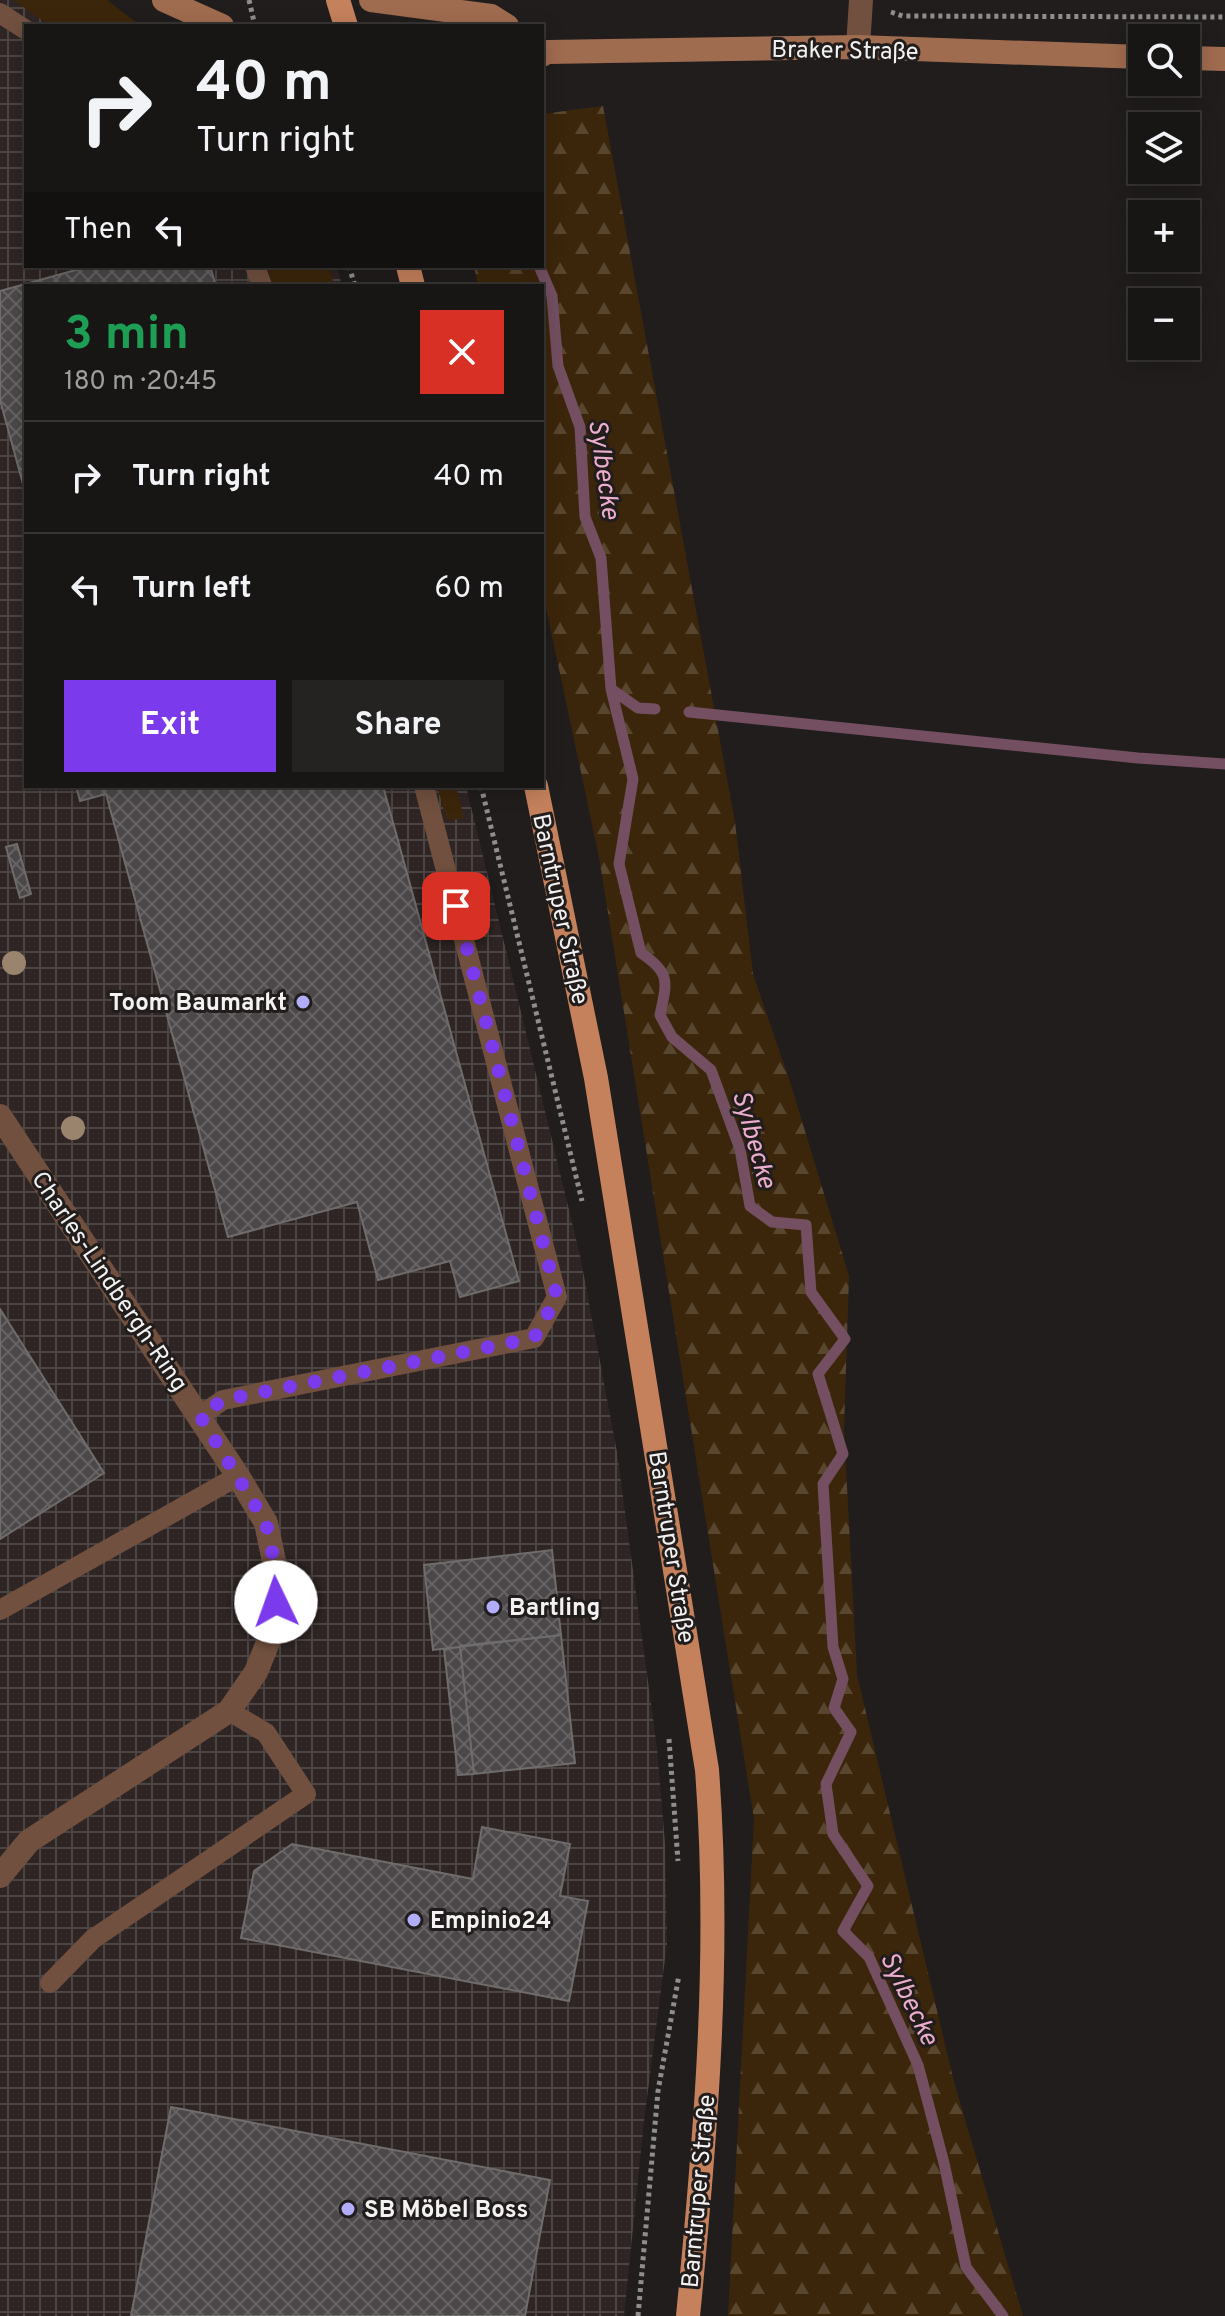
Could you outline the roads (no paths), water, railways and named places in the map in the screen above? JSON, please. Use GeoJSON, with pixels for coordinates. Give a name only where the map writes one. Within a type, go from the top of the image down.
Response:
{"type":"FeatureCollection","features":[{"type":"Feature","properties":{"kind":"main road"},"geometry":{"type":"LineString","coordinates":[[338,0],[345,24]]}},
{"type":"Feature","properties":{"kind":"main road","name":"Barntruper Straße"},"geometry":{"type":"LineString","coordinates":[[536,788],[596,1078],[707,1770],[714,1858],[714,1956],[704,2157],[688,2316]]}},
{"type":"Feature","properties":{"kind":"street"},"geometry":{"type":"LineString","coordinates":[[164,0],[218,24]]}},
{"type":"Feature","properties":{"kind":"street"},"geometry":{"type":"LineString","coordinates":[[371,0],[491,16],[504,24]]}},
{"type":"Feature","properties":{"kind":"street"},"geometry":{"type":"LineString","coordinates":[[858,47],[861,1]]}},
{"type":"Feature","properties":{"kind":"street","name":"Braker Straße"},"geometry":{"type":"LineString","coordinates":[[544,52],[858,47],[1128,57]]}},
{"type":"Feature","properties":{"kind":"street"},"geometry":{"type":"LineString","coordinates":[[1200,58],[1225,59]]}},
{"type":"Feature","properties":{"kind":"street","name":"Charles-Lindbergh-Ring"},"geometry":{"type":"LineString","coordinates":[[0,1116],[238,1476],[266,1523],[278,1580],[275,1625],[256,1672],[229,1711],[29,1841],[0,1876]]}},
{"type":"Feature","properties":{"kind":"lane"},"geometry":{"type":"LineString","coordinates":[[0,13],[24,29]]}},
{"type":"Feature","properties":{"kind":"lane"},"geometry":{"type":"LineString","coordinates":[[200,1416],[223,1400],[534,1338],[557,1297],[425,788]]}},
{"type":"Feature","properties":{"kind":"lane"},"geometry":{"type":"LineString","coordinates":[[0,1610],[238,1476]]}},
{"type":"Feature","properties":{"kind":"lane"},"geometry":{"type":"LineString","coordinates":[[50,1983],[93,1939],[306,1794],[266,1733],[229,1711]]}},
{"type":"Feature","properties":{"kind":"waterway","name":"Sylbecke"},"geometry":{"type":"LineString","coordinates":[[540,268],[552,296],[558,366],[580,427],[585,517],[601,558],[611,689],[633,779],[619,864],[641,953],[662,973],[665,986],[660,1015],[672,1037],[711,1070],[740,1149],[750,1206],[772,1222],[806,1225],[811,1292],[845,1339],[818,1374],[843,1454],[823,1484],[833,1647],[843,1679],[834,1708],[851,1732],[826,1784],[833,1834],[868,1886],[843,1931],[869,1957],[918,2065],[944,2163],[966,2267],[1003,2316]]}},
{"type":"Feature","properties":{"kind":"waterway"},"geometry":{"type":"LineString","coordinates":[[611,689],[638,708],[655,709]]}},
{"type":"Feature","properties":{"kind":"waterway"},"geometry":{"type":"LineString","coordinates":[[689,712],[1138,758],[1225,764]]}},
{"type":"Feature","properties":{"kind":"place","name":"Toom Baumarkt"},"geometry":{"type":"Point","coordinates":[303,1002]}},
{"type":"Feature","properties":{"kind":"place","name":"Bartling"},"geometry":{"type":"Point","coordinates":[493,1607]}},
{"type":"Feature","properties":{"kind":"place","name":"Empinio24"},"geometry":{"type":"Point","coordinates":[414,1920]}},
{"type":"Feature","properties":{"kind":"place","name":"SB Möbel Boss"},"geometry":{"type":"Point","coordinates":[348,2209]}}]}
